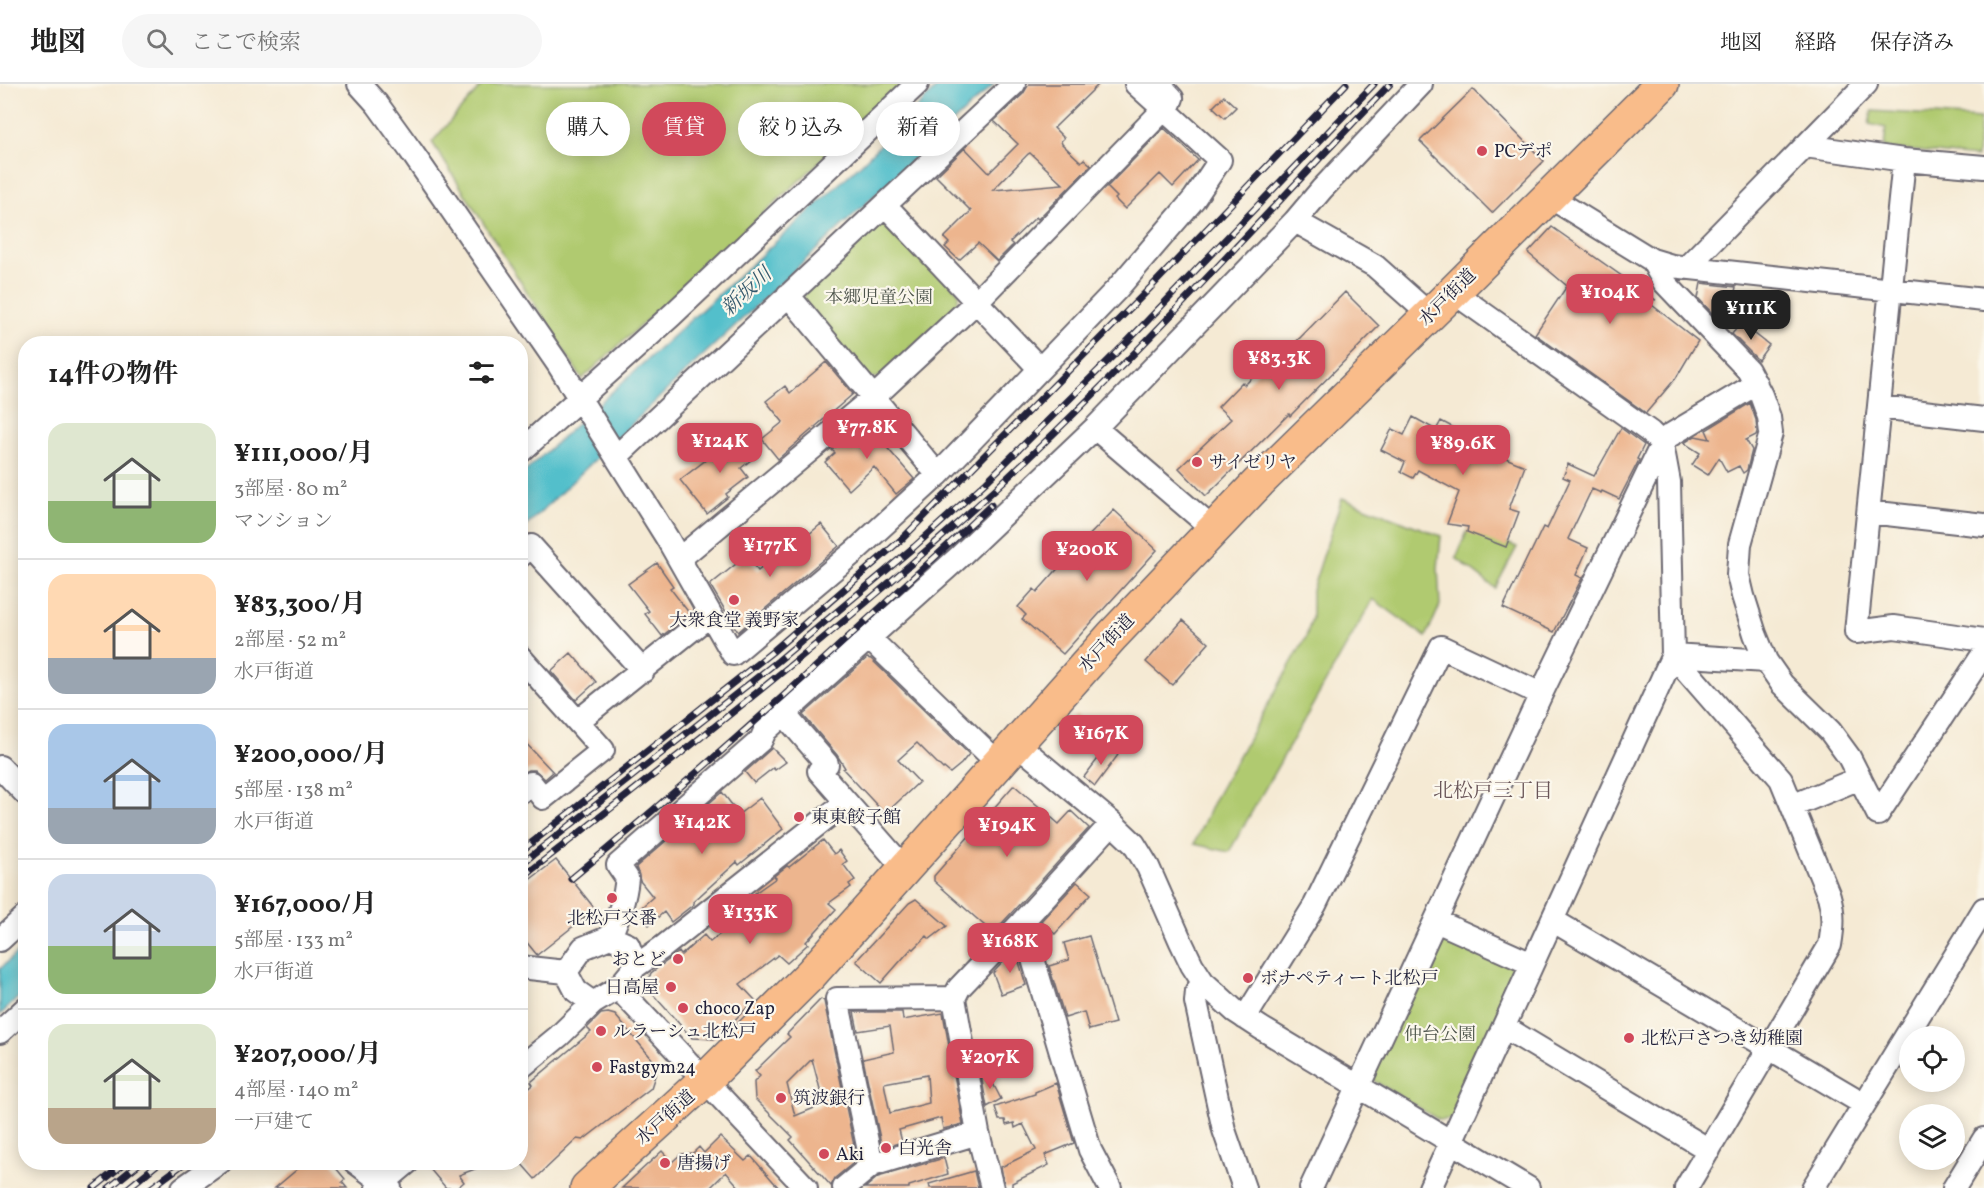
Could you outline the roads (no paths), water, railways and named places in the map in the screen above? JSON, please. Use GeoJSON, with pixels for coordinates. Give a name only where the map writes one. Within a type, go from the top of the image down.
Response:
{"type":"FeatureCollection","features":[{"type":"Feature","properties":{"kind":"highway","name":"水戸街道"},"geometry":{"type":"LineString","coordinates":[[587,1188],[704,1081],[811,974],[1112,636],[1213,529],[1306,434],[1430,315],[1662,84]]}},
{"type":"Feature","properties":{"kind":"street"},"geometry":{"type":"LineString","coordinates":[[359,84],[377,104],[411,151],[579,397],[679,559],[733,654],[846,559],[938,475],[1117,289],[1194,199],[1220,160],[1136,84]]}},
{"type":"Feature","properties":{"kind":"street"},"geometry":{"type":"LineString","coordinates":[[528,445],[672,315],[917,84]]}},
{"type":"Feature","properties":{"kind":"street"},"geometry":{"type":"LineString","coordinates":[[616,457],[1014,84]]}},
{"type":"Feature","properties":{"kind":"street"},"geometry":{"type":"LineString","coordinates":[[679,559],[874,397],[977,302],[1164,111],[1172,98],[1159,84]]}},
{"type":"Feature","properties":{"kind":"street"},"geometry":{"type":"LineString","coordinates":[[566,972],[583,948],[610,937],[624,903],[627,878],[618,865],[761,740],[765,731],[870,639],[1095,428],[1295,221],[1421,84]]}},
{"type":"Feature","properties":{"kind":"street"},"geometry":{"type":"LineString","coordinates":[[1687,267],[1866,84]]}},
{"type":"Feature","properties":{"kind":"street"},"geometry":{"type":"LineString","coordinates":[[1805,146],[1905,160],[1984,167]]}},
{"type":"Feature","properties":{"kind":"street"},"geometry":{"type":"LineString","coordinates":[[1905,160],[1856,632],[1894,627],[1984,640]]}},
{"type":"Feature","properties":{"kind":"street"},"geometry":{"type":"LineString","coordinates":[[1548,196],[1652,260],[1672,266],[1984,300]]}},
{"type":"Feature","properties":{"kind":"street"},"geometry":{"type":"LineString","coordinates":[[885,206],[1039,368]]}},
{"type":"Feature","properties":{"kind":"street"},"geometry":{"type":"LineString","coordinates":[[1295,221],[1375,266],[1430,315]]}},
{"type":"Feature","properties":{"kind":"street"},"geometry":{"type":"LineString","coordinates":[[1652,260],[1664,282],[1748,370],[1756,384],[1769,417],[1771,433],[1740,544],[1738,575],[1755,634],[1766,661],[1782,684],[1830,731],[1849,757],[1878,814],[1984,653]]}},
{"type":"Feature","properties":{"kind":"street"},"geometry":{"type":"LineString","coordinates":[[1430,1188],[1673,655],[1669,482],[1662,444],[1650,432],[1453,292]]}},
{"type":"Feature","properties":{"kind":"street"},"geometry":{"type":"LineString","coordinates":[[788,295],[938,475]]}},
{"type":"Feature","properties":{"kind":"street"},"geometry":{"type":"LineString","coordinates":[[1311,1188],[1541,694],[1662,444],[1669,436],[1756,384]]}},
{"type":"Feature","properties":{"kind":"street"},"geometry":{"type":"LineString","coordinates":[[1879,407],[1984,418]]}},
{"type":"Feature","properties":{"kind":"street"},"geometry":{"type":"LineString","coordinates":[[1095,428],[1213,529]]}},
{"type":"Feature","properties":{"kind":"street"},"geometry":{"type":"LineString","coordinates":[[1869,512],[1984,525]]}},
{"type":"Feature","properties":{"kind":"street"},"geometry":{"type":"LineString","coordinates":[[528,549],[531,546],[643,671]]}},
{"type":"Feature","properties":{"kind":"street"},"geometry":{"type":"LineString","coordinates":[[578,721],[710,615]]}},
{"type":"Feature","properties":{"kind":"street"},"geometry":{"type":"LineString","coordinates":[[870,639],[1007,753],[1112,823],[1134,844],[1148,867],[1180,942],[1203,982],[1215,995],[1245,1018],[1528,1188]]}},
{"type":"Feature","properties":{"kind":"street"},"geometry":{"type":"LineString","coordinates":[[1245,1018],[1315,905],[1441,647],[1541,694]]}},
{"type":"Feature","properties":{"kind":"street"},"geometry":{"type":"LineString","coordinates":[[1673,655],[1766,661]]}},
{"type":"Feature","properties":{"kind":"street"},"geometry":{"type":"LineString","coordinates":[[1673,655],[1781,779],[1833,910],[1830,945],[1686,1188]]}},
{"type":"Feature","properties":{"kind":"street"},"geometry":{"type":"LineString","coordinates":[[528,672],[578,721],[603,750],[543,798],[531,783],[528,785]]}},
{"type":"Feature","properties":{"kind":"street"},"geometry":{"type":"LineString","coordinates":[[784,714],[827,764],[819,771],[904,868]]}},
{"type":"Feature","properties":{"kind":"street"},"geometry":{"type":"LineString","coordinates":[[0,767],[18,786]]}},
{"type":"Feature","properties":{"kind":"street"},"geometry":{"type":"LineString","coordinates":[[1792,806],[1860,777]]}},
{"type":"Feature","properties":{"kind":"street"},"geometry":{"type":"LineString","coordinates":[[528,1061],[559,1036],[593,1003],[618,988],[636,966],[846,802]]}},
{"type":"Feature","properties":{"kind":"street"},"geometry":{"type":"LineString","coordinates":[[992,1188],[978,1133],[954,998],[959,988],[1112,823]]}},
{"type":"Feature","properties":{"kind":"street"},"geometry":{"type":"LineString","coordinates":[[1813,1188],[1984,909]]}},
{"type":"Feature","properties":{"kind":"street"},"geometry":{"type":"LineString","coordinates":[[1551,920],[1864,1104]]}},
{"type":"Feature","properties":{"kind":"street"},"geometry":{"type":"LineString","coordinates":[[1436,921],[1532,964]]}},
{"type":"Feature","properties":{"kind":"street"},"geometry":{"type":"LineString","coordinates":[[1022,922],[1090,1150],[1110,1188]]}},
{"type":"Feature","properties":{"kind":"street"},"geometry":{"type":"LineString","coordinates":[[0,940],[18,923]]}},
{"type":"Feature","properties":{"kind":"street"},"geometry":{"type":"LineString","coordinates":[[610,937],[628,945],[636,966]]}},
{"type":"Feature","properties":{"kind":"street"},"geometry":{"type":"LineString","coordinates":[[528,968],[566,972]]}},
{"type":"Feature","properties":{"kind":"street"},"geometry":{"type":"LineString","coordinates":[[566,972],[576,991],[593,1003]]}},
{"type":"Feature","properties":{"kind":"street"},"geometry":{"type":"LineString","coordinates":[[811,974],[837,999],[872,1165]]}},
{"type":"Feature","properties":{"kind":"street"},"geometry":{"type":"LineString","coordinates":[[1203,982],[1197,992],[1196,1002],[1224,1130],[1244,1188]]}},
{"type":"Feature","properties":{"kind":"street"},"geometry":{"type":"LineString","coordinates":[[618,988],[806,1188]]}},
{"type":"Feature","properties":{"kind":"street"},"geometry":{"type":"LineString","coordinates":[[837,999],[954,998]]}},
{"type":"Feature","properties":{"kind":"street"},"geometry":{"type":"LineString","coordinates":[[0,1032],[18,1015]]}},
{"type":"Feature","properties":{"kind":"street"},"geometry":{"type":"LineString","coordinates":[[1504,1027],[1708,1150]]}},
{"type":"Feature","properties":{"kind":"street"},"geometry":{"type":"LineString","coordinates":[[844,1188],[872,1165],[978,1133]]}},
{"type":"Feature","properties":{"kind":"street"},"geometry":{"type":"LineString","coordinates":[[1954,1188],[1984,1139]]}},
{"type":"Feature","properties":{"kind":"street"},"geometry":{"type":"LineString","coordinates":[[183,1188],[209,1170]]}},
{"type":"Feature","properties":{"kind":"street"},"geometry":{"type":"LineString","coordinates":[[364,1170],[383,1186],[400,1170]]}},
{"type":"Feature","properties":{"kind":"water"},"geometry":{"type":"Polygon","coordinates":[[[940,84],[994,84],[960,116],[960,102],[922,102],[940,84]]]}},
{"type":"Feature","properties":{"kind":"water","name":"新坂川"},"geometry":{"type":"Polygon","coordinates":[[[876,149],[876,156],[917,156],[697,361],[528,524],[528,469],[876,149]]]}},
{"type":"Feature","properties":{"kind":"water"},"geometry":{"type":"Polygon","coordinates":[[[18,952],[18,998],[0,1015],[0,969],[18,952]]]}},
{"type":"Feature","properties":{"kind":"railway"},"geometry":{"type":"LineString","coordinates":[[528,846],[772,652],[903,538],[1153,285],[1346,84]]}},
{"type":"Feature","properties":{"kind":"railway"},"geometry":{"type":"LineString","coordinates":[[528,859],[778,661],[914,547],[986,482],[1126,343],[1374,84]]}},
{"type":"Feature","properties":{"kind":"railway"},"geometry":{"type":"LineString","coordinates":[[528,873],[701,738],[819,642],[992,492],[1145,342],[1390,84]]}},
{"type":"Feature","properties":{"kind":"railway"},"geometry":{"type":"LineString","coordinates":[[571,879],[784,695],[991,505]]}},
{"type":"Feature","properties":{"kind":"railway"},"geometry":{"type":"LineString","coordinates":[[94,1188],[116,1170]]}},
{"type":"Feature","properties":{"kind":"railway"},"geometry":{"type":"LineString","coordinates":[[109,1188],[131,1170]]}},
{"type":"Feature","properties":{"kind":"railway"},"geometry":{"type":"LineString","coordinates":[[128,1188],[150,1170]]}},
{"type":"Feature","properties":{"kind":"railway"},"geometry":{"type":"LineString","coordinates":[[151,1188],[175,1170]]}},
{"type":"Feature","properties":{"kind":"place","name":"PCデポ"},"geometry":{"type":"Point","coordinates":[1482,151]}},
{"type":"Feature","properties":{"kind":"place","name":"サイゼリヤ"},"geometry":{"type":"Point","coordinates":[1197,462]}},
{"type":"Feature","properties":{"kind":"place","name":"大衆食堂 義野家"},"geometry":{"type":"Point","coordinates":[734,600]}},
{"type":"Feature","properties":{"kind":"place","name":"東東餃子館"},"geometry":{"type":"Point","coordinates":[799,817]}},
{"type":"Feature","properties":{"kind":"place","name":"北松戸交番"},"geometry":{"type":"Point","coordinates":[612,898]}},
{"type":"Feature","properties":{"kind":"place","name":"おとど"},"geometry":{"type":"Point","coordinates":[678,959]}},
{"type":"Feature","properties":{"kind":"place","name":"ボナペティート北松戸"},"geometry":{"type":"Point","coordinates":[1248,978]}},
{"type":"Feature","properties":{"kind":"place","name":"日高屋"},"geometry":{"type":"Point","coordinates":[671,987]}},
{"type":"Feature","properties":{"kind":"place","name":"choco Zap"},"geometry":{"type":"Point","coordinates":[683,1008]}},
{"type":"Feature","properties":{"kind":"place","name":"ルラーシュ北松戸"},"geometry":{"type":"Point","coordinates":[601,1031]}},
{"type":"Feature","properties":{"kind":"place","name":"北松戸さつき幼稚園"},"geometry":{"type":"Point","coordinates":[1629,1038]}},
{"type":"Feature","properties":{"kind":"place","name":"Fastgym24"},"geometry":{"type":"Point","coordinates":[597,1067]}},
{"type":"Feature","properties":{"kind":"place","name":"筑波銀行"},"geometry":{"type":"Point","coordinates":[781,1098]}},
{"type":"Feature","properties":{"kind":"place","name":"白光舎"},"geometry":{"type":"Point","coordinates":[886,1148]}},
{"type":"Feature","properties":{"kind":"place","name":"Aki"},"geometry":{"type":"Point","coordinates":[824,1154]}},
{"type":"Feature","properties":{"kind":"place","name":"唐揚げ"},"geometry":{"type":"Point","coordinates":[665,1163]}},
{"type":"Feature","properties":{"kind":"district","name":"北松戸三丁目"},"geometry":{"type":"Point","coordinates":[1493,790]}},
{"type":"Feature","properties":{"kind":"park label","name":"本郷児童公園"},"geometry":{"type":"Point","coordinates":[879,297]}},
{"type":"Feature","properties":{"kind":"park label","name":"仲台公園"},"geometry":{"type":"Point","coordinates":[1440,1034]}}]}
